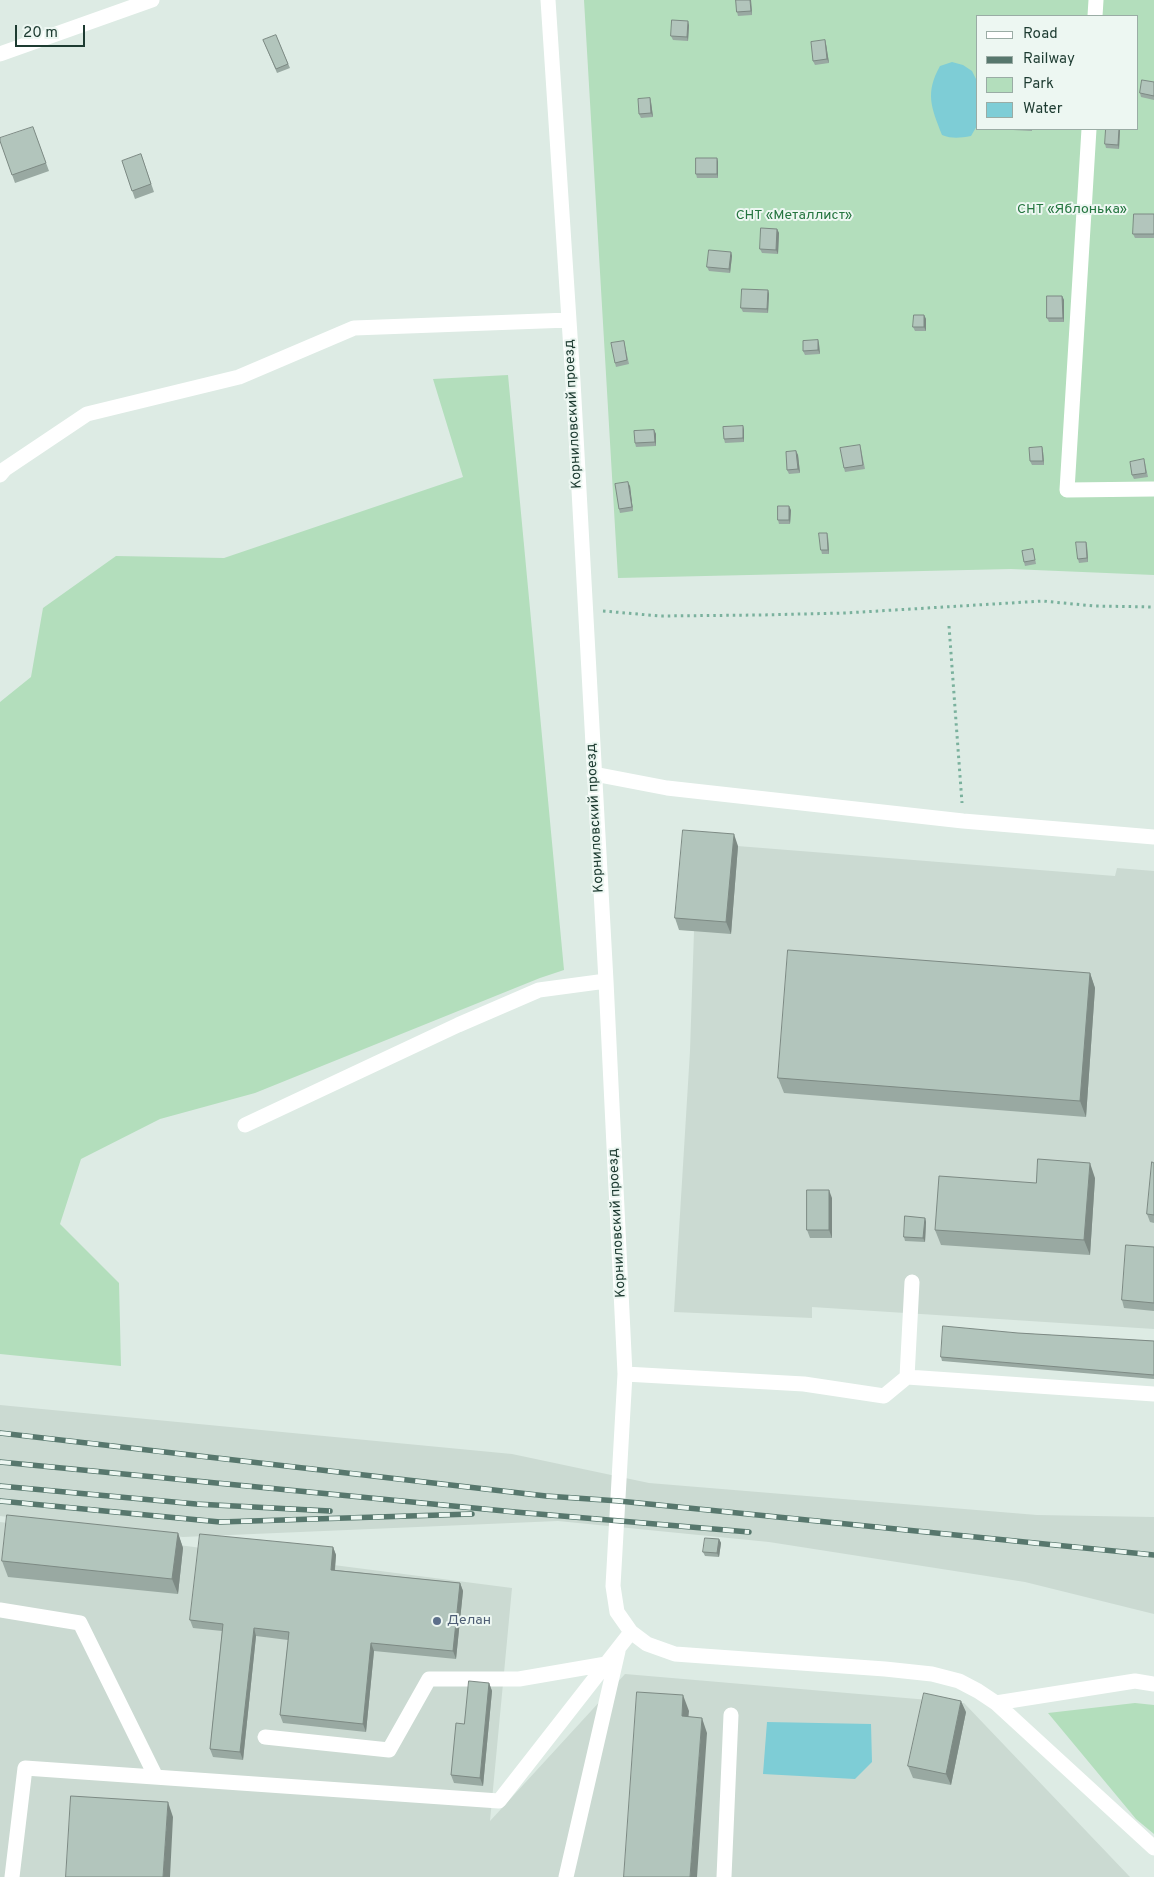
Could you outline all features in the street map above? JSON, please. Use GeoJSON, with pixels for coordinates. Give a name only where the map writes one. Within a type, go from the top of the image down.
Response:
{"type":"FeatureCollection","features":[{"type":"Feature","properties":{"kind":"street"},"geometry":{"type":"LineString","coordinates":[[0,54],[152,0]]}},
{"type":"Feature","properties":{"kind":"street","name":"Корниловский проезд"},"geometry":{"type":"LineString","coordinates":[[548,0],[569,320],[606,981],[625,1374],[613,1586],[617,1612],[631,1632]]}},
{"type":"Feature","properties":{"kind":"street"},"geometry":{"type":"LineString","coordinates":[[1095,15],[1096,0]]}},
{"type":"Feature","properties":{"kind":"street"},"geometry":{"type":"LineString","coordinates":[[1088,130],[1068,490],[1154,489]]}},
{"type":"Feature","properties":{"kind":"street"},"geometry":{"type":"LineString","coordinates":[[0,475],[5,469],[87,414],[239,377],[354,328],[569,320]]}},
{"type":"Feature","properties":{"kind":"street"},"geometry":{"type":"LineString","coordinates":[[594,774],[666,788],[963,821],[1154,837]]}},
{"type":"Feature","properties":{"kind":"street"},"geometry":{"type":"LineString","coordinates":[[245,1125],[458,1024],[539,990],[606,981]]}},
{"type":"Feature","properties":{"kind":"street"},"geometry":{"type":"LineString","coordinates":[[907,1377],[912,1282]]}},
{"type":"Feature","properties":{"kind":"street"},"geometry":{"type":"LineString","coordinates":[[625,1374],[804,1384],[884,1396],[907,1377],[1154,1394]]}},
{"type":"Feature","properties":{"kind":"street"},"geometry":{"type":"LineString","coordinates":[[0,1610],[80,1623],[156,1777]]}},
{"type":"Feature","properties":{"kind":"street"},"geometry":{"type":"LineString","coordinates":[[12,1877],[25,1768],[499,1801],[631,1632],[647,1644],[675,1654],[885,1668],[932,1674],[959,1681],[996,1703],[1154,1848]]}},
{"type":"Feature","properties":{"kind":"street"},"geometry":{"type":"LineString","coordinates":[[566,1877],[619,1648]]}},
{"type":"Feature","properties":{"kind":"street"},"geometry":{"type":"LineString","coordinates":[[265,1737],[389,1750],[429,1679],[520,1679],[606,1664]]}},
{"type":"Feature","properties":{"kind":"street"},"geometry":{"type":"LineString","coordinates":[[996,1703],[1135,1681],[1154,1684]]}},
{"type":"Feature","properties":{"kind":"street"},"geometry":{"type":"LineString","coordinates":[[724,1877],[731,1715]]}},
{"type":"Feature","properties":{"kind":"path"},"geometry":{"type":"LineString","coordinates":[[585,610],[660,616],[760,615],[845,613],[1043,600],[1094,606],[1154,607]]}},
{"type":"Feature","properties":{"kind":"path"},"geometry":{"type":"LineString","coordinates":[[949,626],[963,821]]}},
{"type":"Feature","properties":{"kind":"shaded area"},"geometry":{"type":"Polygon","coordinates":[[[687,842],[1115,876],[1117,868],[1154,871],[1154,1329],[812,1307],[812,1318],[674,1312],[690,1051],[694,931],[679,930],[687,842]]]}},
{"type":"Feature","properties":{"kind":"shaded area"},"geometry":{"type":"Polygon","coordinates":[[[0,1405],[512,1454],[649,1483],[1037,1515],[1154,1517],[1154,1614],[1025,1582],[769,1542],[558,1521],[183,1537],[0,1516],[0,1405]]]}},
{"type":"Feature","properties":{"kind":"shaded area"},"geometry":{"type":"Polygon","coordinates":[[[0,1522],[512,1588],[490,1821],[625,1674],[964,1703],[1130,1877],[0,1877],[0,1522]]]}},
{"type":"Feature","properties":{"kind":"green space","name":"СНТ «Металлист»"},"geometry":{"type":"Polygon","coordinates":[[[584,0],[1154,0],[1154,575],[1011,569],[618,578],[584,0]]]}},
{"type":"Feature","properties":{"kind":"green space"},"geometry":{"type":"Polygon","coordinates":[[[508,375],[564,970],[255,1093],[160,1119],[81,1159],[60,1224],[119,1283],[121,1366],[0,1354],[0,702],[31,677],[43,608],[116,556],[224,558],[463,477],[433,379],[508,375]]]}},
{"type":"Feature","properties":{"kind":"green space"},"geometry":{"type":"Polygon","coordinates":[[[1135,1703],[1154,1705],[1154,1834],[1136,1819],[1048,1713],[1135,1703]]]}},
{"type":"Feature","properties":{"kind":"water"},"geometry":{"type":"Polygon","coordinates":[[[952,62],[963,65],[972,71],[976,79],[976,127],[971,136],[956,138],[942,135],[931,100],[932,84],[940,66],[952,62]]]}},
{"type":"Feature","properties":{"kind":"water"},"geometry":{"type":"Polygon","coordinates":[[[767,1722],[871,1724],[872,1762],[855,1779],[763,1774],[767,1722]]]}},
{"type":"Feature","properties":{"kind":"building"},"geometry":{"type":"Polygon","coordinates":[[[736,0],[750,0],[751,11],[737,12],[736,0]]]}},
{"type":"Feature","properties":{"kind":"building"},"geometry":{"type":"Polygon","coordinates":[[[672,20],[688,21],[687,37],[671,36],[672,20]]]}},
{"type":"Feature","properties":{"kind":"building"},"geometry":{"type":"Polygon","coordinates":[[[276,35],[288,64],[276,69],[263,40],[276,35]]]}},
{"type":"Feature","properties":{"kind":"building"},"geometry":{"type":"Polygon","coordinates":[[[825,40],[827,59],[813,61],[811,42],[825,40]]]}},
{"type":"Feature","properties":{"kind":"building"},"geometry":{"type":"Polygon","coordinates":[[[1142,80],[1154,82],[1154,96],[1140,93],[1142,80]]]}},
{"type":"Feature","properties":{"kind":"building"},"geometry":{"type":"Polygon","coordinates":[[[650,98],[651,113],[639,114],[638,99],[650,98]]]}},
{"type":"Feature","properties":{"kind":"building"},"geometry":{"type":"Polygon","coordinates":[[[33,127],[46,163],[12,175],[0,138],[33,127]]]}},
{"type":"Feature","properties":{"kind":"building"},"geometry":{"type":"Polygon","coordinates":[[[1106,130],[1119,130],[1118,145],[1105,144],[1106,130]]]}},
{"type":"Feature","properties":{"kind":"building"},"geometry":{"type":"Polygon","coordinates":[[[141,154],[151,184],[132,191],[122,161],[141,154]]]}},
{"type":"Feature","properties":{"kind":"building"},"geometry":{"type":"Polygon","coordinates":[[[696,158],[717,158],[717,174],[696,174],[696,158]]]}},
{"type":"Feature","properties":{"kind":"building"},"geometry":{"type":"Polygon","coordinates":[[[1134,214],[1154,214],[1154,234],[1133,234],[1134,214]]]}},
{"type":"Feature","properties":{"kind":"building"},"geometry":{"type":"Polygon","coordinates":[[[761,228],[777,229],[776,250],[760,249],[761,228]]]}},
{"type":"Feature","properties":{"kind":"building"},"geometry":{"type":"Polygon","coordinates":[[[709,250],[731,252],[729,269],[707,267],[709,250]]]}},
{"type":"Feature","properties":{"kind":"building"},"geometry":{"type":"Polygon","coordinates":[[[742,289],[768,290],[767,309],[741,308],[742,289]]]}},
{"type":"Feature","properties":{"kind":"building"},"geometry":{"type":"Polygon","coordinates":[[[1047,296],[1062,296],[1063,318],[1047,318],[1047,296]]]}},
{"type":"Feature","properties":{"kind":"building"},"geometry":{"type":"Polygon","coordinates":[[[914,315],[924,315],[924,327],[913,327],[914,315]]]}},
{"type":"Feature","properties":{"kind":"building"},"geometry":{"type":"Polygon","coordinates":[[[818,340],[818,350],[803,351],[803,341],[818,340]]]}},
{"type":"Feature","properties":{"kind":"building"},"geometry":{"type":"Polygon","coordinates":[[[624,341],[627,360],[615,363],[611,343],[624,341]]]}},
{"type":"Feature","properties":{"kind":"building"},"geometry":{"type":"Polygon","coordinates":[[[743,426],[743,438],[724,439],[723,427],[743,426]]]}},
{"type":"Feature","properties":{"kind":"building"},"geometry":{"type":"Polygon","coordinates":[[[654,430],[655,442],[635,443],[634,431],[654,430]]]}},
{"type":"Feature","properties":{"kind":"building"},"geometry":{"type":"Polygon","coordinates":[[[860,445],[863,465],[844,468],[840,448],[860,445]]]}},
{"type":"Feature","properties":{"kind":"building"},"geometry":{"type":"Polygon","coordinates":[[[1042,447],[1043,461],[1030,461],[1029,448],[1042,447]]]}},
{"type":"Feature","properties":{"kind":"building"},"geometry":{"type":"Polygon","coordinates":[[[796,451],[798,469],[787,470],[786,452],[796,451]]]}},
{"type":"Feature","properties":{"kind":"building"},"geometry":{"type":"Polygon","coordinates":[[[1144,459],[1146,473],[1132,475],[1130,462],[1144,459]]]}},
{"type":"Feature","properties":{"kind":"building"},"geometry":{"type":"Polygon","coordinates":[[[628,482],[632,507],[619,509],[615,484],[628,482]]]}},
{"type":"Feature","properties":{"kind":"building"},"geometry":{"type":"Polygon","coordinates":[[[778,506],[789,506],[789,520],[778,520],[778,506]]]}},
{"type":"Feature","properties":{"kind":"building"},"geometry":{"type":"Polygon","coordinates":[[[819,533],[827,533],[828,550],[821,550],[819,533]]]}},
{"type":"Feature","properties":{"kind":"building"},"geometry":{"type":"Polygon","coordinates":[[[1076,542],[1086,542],[1087,558],[1078,559],[1076,542]]]}},
{"type":"Feature","properties":{"kind":"building"},"geometry":{"type":"Polygon","coordinates":[[[1033,549],[1035,560],[1024,562],[1022,551],[1033,549]]]}},
{"type":"Feature","properties":{"kind":"building"},"geometry":{"type":"Polygon","coordinates":[[[683,830],[734,834],[726,922],[675,918],[683,830]]]}},
{"type":"Feature","properties":{"kind":"building"},"geometry":{"type":"Polygon","coordinates":[[[788,950],[1090,973],[1080,1101],[778,1078],[788,950]]]}},
{"type":"Feature","properties":{"kind":"building"},"geometry":{"type":"Polygon","coordinates":[[[1038,1159],[1090,1163],[1084,1240],[935,1230],[939,1176],[1036,1183],[1038,1159]]]}},
{"type":"Feature","properties":{"kind":"building"},"geometry":{"type":"Polygon","coordinates":[[[1152,1162],[1154,1163],[1154,1215],[1147,1214],[1152,1162]]]}},
{"type":"Feature","properties":{"kind":"building"},"geometry":{"type":"Polygon","coordinates":[[[807,1190],[829,1190],[829,1230],[807,1230],[807,1190]]]}},
{"type":"Feature","properties":{"kind":"building"},"geometry":{"type":"Polygon","coordinates":[[[905,1216],[925,1218],[923,1238],[904,1237],[905,1216]]]}},
{"type":"Feature","properties":{"kind":"building"},"geometry":{"type":"Polygon","coordinates":[[[1126,1245],[1154,1247],[1154,1303],[1122,1300],[1126,1245]]]}},
{"type":"Feature","properties":{"kind":"building"},"geometry":{"type":"Polygon","coordinates":[[[943,1326],[1018,1333],[1154,1341],[1154,1375],[941,1357],[943,1326]]]}},
{"type":"Feature","properties":{"kind":"building"},"geometry":{"type":"Polygon","coordinates":[[[7,1515],[178,1533],[172,1579],[2,1561],[7,1515]]]}},
{"type":"Feature","properties":{"kind":"building"},"geometry":{"type":"Polygon","coordinates":[[[200,1534],[333,1547],[331,1570],[460,1583],[453,1651],[371,1643],[363,1724],[280,1715],[289,1632],[254,1628],[240,1752],[210,1749],[223,1624],[190,1620],[200,1534]]]}},
{"type":"Feature","properties":{"kind":"building"},"geometry":{"type":"Polygon","coordinates":[[[705,1538],[719,1539],[717,1553],[703,1552],[705,1538]]]}},
{"type":"Feature","properties":{"kind":"building"},"geometry":{"type":"Polygon","coordinates":[[[469,1681],[489,1683],[480,1778],[451,1775],[456,1723],[464,1724],[469,1681]]]}},
{"type":"Feature","properties":{"kind":"building"},"geometry":{"type":"Polygon","coordinates":[[[637,1692],[683,1695],[682,1716],[702,1718],[690,1877],[624,1877],[637,1692]]]}},
{"type":"Feature","properties":{"kind":"building"},"geometry":{"type":"Polygon","coordinates":[[[924,1693],[961,1701],[946,1774],[908,1766],[924,1693]]]}},
{"type":"Feature","properties":{"kind":"building"},"geometry":{"type":"Polygon","coordinates":[[[71,1796],[168,1802],[163,1877],[66,1877],[71,1796]]]}},
{"type":"Feature","properties":{"kind":"railway"},"geometry":{"type":"LineString","coordinates":[[0,1433],[546,1496],[619,1501],[1154,1555]]}},
{"type":"Feature","properties":{"kind":"railway"},"geometry":{"type":"LineString","coordinates":[[0,1462],[515,1512],[749,1532]]}},
{"type":"Feature","properties":{"kind":"railway"},"geometry":{"type":"LineString","coordinates":[[0,1486],[196,1504],[330,1511]]}},
{"type":"Feature","properties":{"kind":"railway"},"geometry":{"type":"LineString","coordinates":[[0,1501],[220,1522],[472,1514]]}},
{"type":"Feature","properties":{"kind":"place","name":"Делан"},"geometry":{"type":"Point","coordinates":[437,1621]}},
{"type":"Feature","properties":{"kind":"park label","name":"СНТ «Яблонька»"},"geometry":{"type":"Point","coordinates":[1072,210]}}]}
